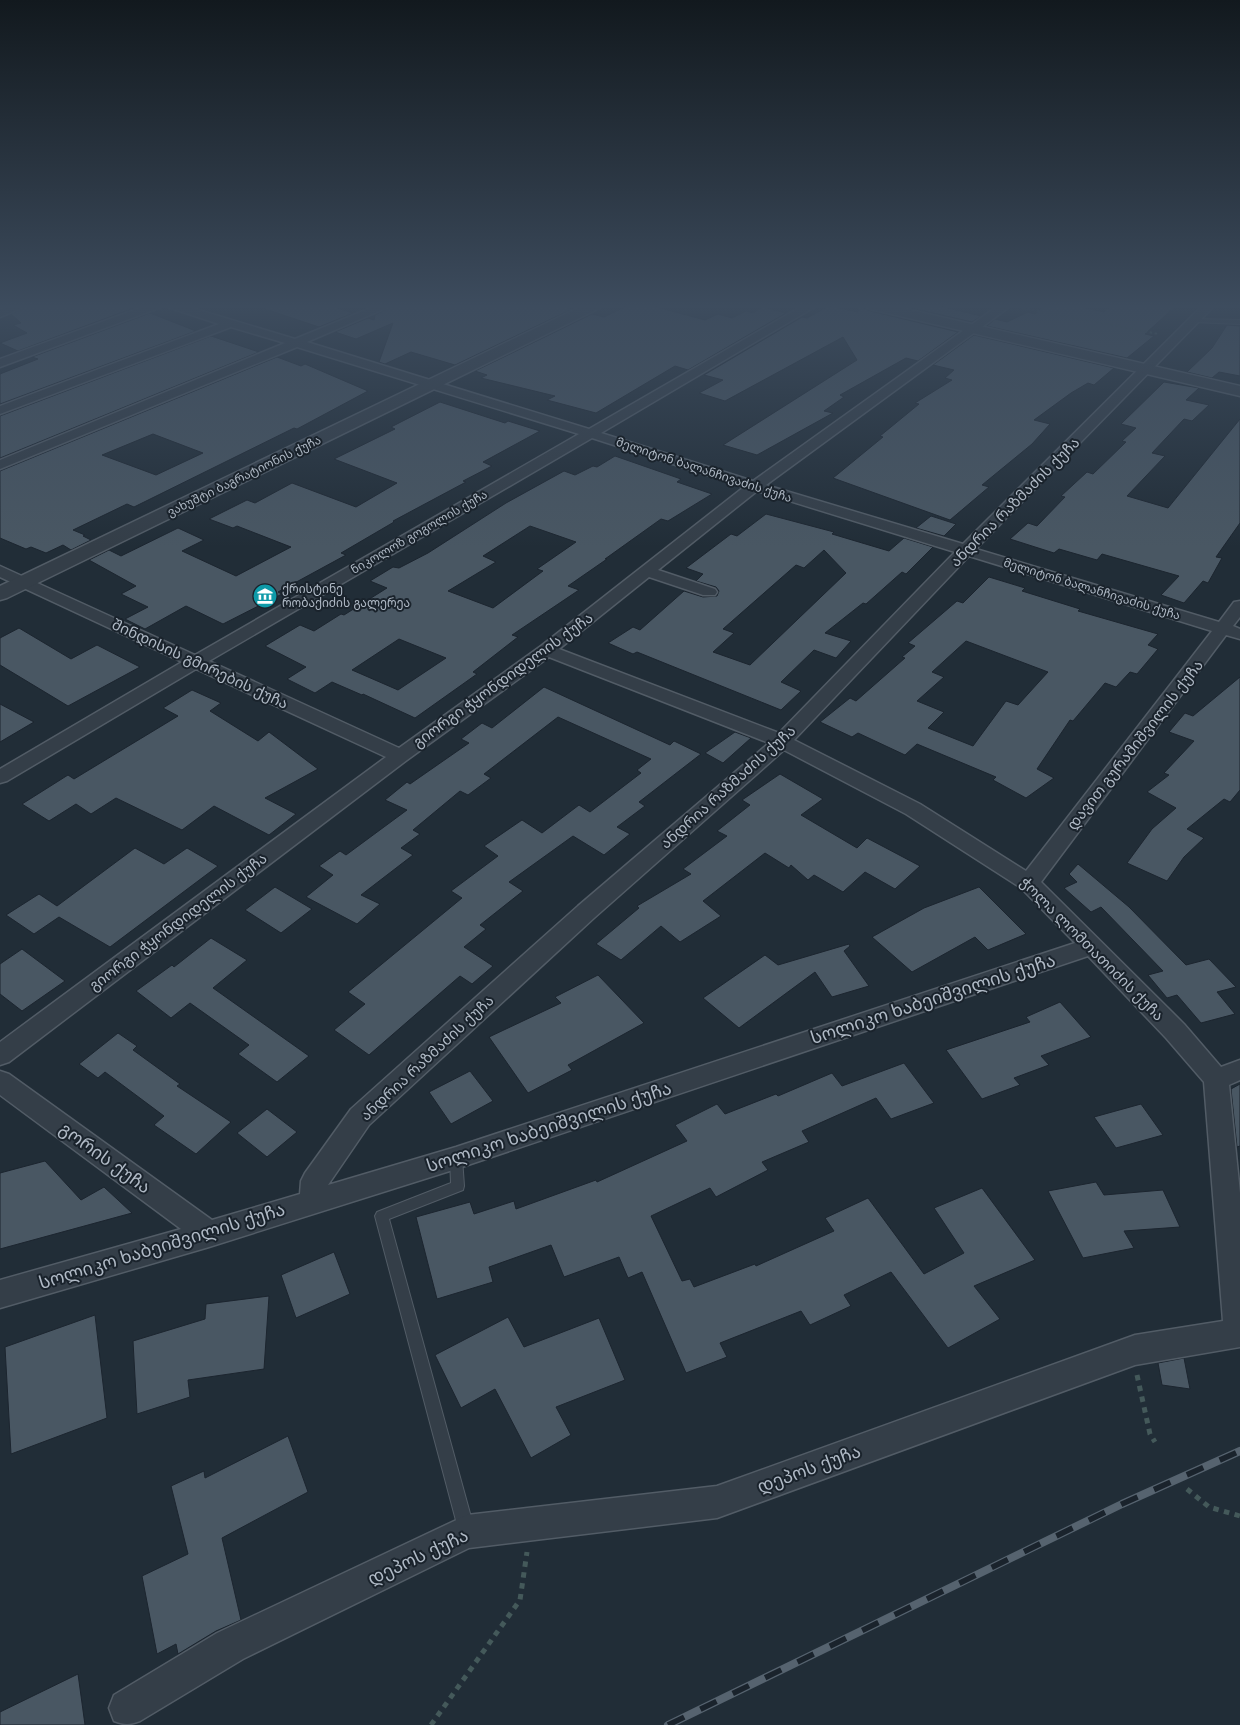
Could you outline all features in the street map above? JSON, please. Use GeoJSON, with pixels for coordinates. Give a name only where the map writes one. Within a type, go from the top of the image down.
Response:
{"type":"FeatureCollection","features":[{"type":"Feature","properties":{"kind":"street"},"geometry":{"type":"LineString","coordinates":[[0,410],[65,386]]}},
{"type":"Feature","properties":{"kind":"street"},"geometry":{"type":"LineString","coordinates":[[0,465],[194,386]]}},
{"type":"Feature","properties":{"kind":"street","name":"ვახუშტი ბაგრატიონის ქუჩა"},"geometry":{"type":"LineString","coordinates":[[0,594],[431,386]]}},
{"type":"Feature","properties":{"kind":"street","name":"მელიტონ ბალანჩივაძის ქუჩა"},"geometry":{"type":"LineString","coordinates":[[439,386],[755,486],[1232,632]]}},
{"type":"Feature","properties":{"kind":"street","name":"ნიკოლოზ გოგოლის ქუჩა"},"geometry":{"type":"LineString","coordinates":[[0,777],[672,386]]}},
{"type":"Feature","properties":{"kind":"street","name":"გიორგი ჭყონდიდელის ქუჩა"},"geometry":{"type":"LineString","coordinates":[[0,1055],[400,756],[547,650],[755,486],[896,386]]}},
{"type":"Feature","properties":{"kind":"street","name":"ანდრია რაზმაძის ქუჩა"},"geometry":{"type":"LineString","coordinates":[[313,1201],[315,1180],[360,1117],[586,912],[782,741],[966,550],[1130,386]]}},
{"type":"Feature","properties":{"kind":"street"},"geometry":{"type":"LineString","coordinates":[[1217,386],[1240,391]]}},
{"type":"Feature","properties":{"kind":"street","name":"შინდისის გმირების ქუჩა"},"geometry":{"type":"LineString","coordinates":[[0,571],[400,756]]}},
{"type":"Feature","properties":{"kind":"street"},"geometry":{"type":"LineString","coordinates":[[646,571],[709,592]]}},
{"type":"Feature","properties":{"kind":"street","name":"დავით გურამიშვილის ქუჩა"},"geometry":{"type":"LineString","coordinates":[[1029,883],[1232,632],[1240,606]]}},
{"type":"Feature","properties":{"kind":"street","name":"ჭოლა ლომთათიძის ქუჩა"},"geometry":{"type":"LineString","coordinates":[[547,650],[782,741],[914,809],[1029,883],[1175,1031],[1228,1075]]}},
{"type":"Feature","properties":{"kind":"street","name":"სოლიკო ხაბეიშვილის ქუჩა"},"geometry":{"type":"LineString","coordinates":[[0,1294],[210,1234],[456,1158],[1093,946]]}},
{"type":"Feature","properties":{"kind":"street","name":"დეპოს ქუჩა"},"geometry":{"type":"LineString","coordinates":[[127,1708],[230,1646],[467,1532],[717,1502],[1135,1350],[1239,1333],[1228,1075]]}},
{"type":"Feature","properties":{"kind":"street","name":"გორის ქუჩა"},"geometry":{"type":"LineString","coordinates":[[0,1081],[210,1234]]}},
{"type":"Feature","properties":{"kind":"lane"},"geometry":{"type":"LineString","coordinates":[[456,1158],[458,1186],[382,1216],[467,1532]]}},
{"type":"Feature","properties":{"kind":"path"},"geometry":{"type":"LineString","coordinates":[[1135,1350],[1138,1382],[1150,1434],[1155,1442]]}},
{"type":"Feature","properties":{"kind":"path"},"geometry":{"type":"LineString","coordinates":[[1187,1489],[1209,1507],[1240,1516]]}},
{"type":"Feature","properties":{"kind":"path"},"geometry":{"type":"LineString","coordinates":[[431,1725],[520,1600],[532,1524]]}},
{"type":"Feature","properties":{"kind":"building"},"geometry":{"type":"Polygon","coordinates":[[[0,386],[50,386],[0,404],[0,386]]]}},
{"type":"Feature","properties":{"kind":"building"},"geometry":{"type":"Polygon","coordinates":[[[80,386],[177,386],[0,458],[0,416],[80,386]]]}},
{"type":"Feature","properties":{"kind":"building"},"geometry":{"type":"Polygon","coordinates":[[[208,386],[355,386],[368,391],[297,429],[294,428],[134,507],[127,504],[73,530],[91,540],[71,550],[63,545],[46,553],[31,547],[26,549],[0,538],[0,471],[208,386]],[[153,434],[102,455],[156,475],[203,453],[153,434]]]}},
{"type":"Feature","properties":{"kind":"building"},"geometry":{"type":"Polygon","coordinates":[[[512,386],[642,386],[596,413],[547,400],[555,396],[512,386]]]}},
{"type":"Feature","properties":{"kind":"building"},"geometry":{"type":"Polygon","coordinates":[[[713,386],[754,386],[725,401],[699,393],[713,386]]]}},
{"type":"Feature","properties":{"kind":"building"},"geometry":{"type":"Polygon","coordinates":[[[817,386],[857,386],[840,395],[844,397],[824,411],[833,413],[757,455],[723,445],[817,386]]]}},
{"type":"Feature","properties":{"kind":"building"},"geometry":{"type":"Polygon","coordinates":[[[943,386],[1084,386],[1034,420],[1050,424],[1032,444],[982,485],[989,487],[950,520],[833,478],[883,437],[880,436],[919,404],[915,403],[943,386]]]}},
{"type":"Feature","properties":{"kind":"building"},"geometry":{"type":"Polygon","coordinates":[[[1160,386],[1184,386],[1199,388],[1186,400],[1209,405],[1192,421],[1184,419],[1152,453],[1165,456],[1127,496],[1168,508],[1240,419],[1240,523],[1216,557],[1222,558],[1208,583],[1203,581],[1184,603],[1161,595],[1179,576],[1102,554],[1097,560],[1059,549],[1054,553],[1010,539],[1028,523],[1037,526],[1065,497],[1061,496],[1087,472],[1093,474],[1126,442],[1122,441],[1136,428],[1121,424],[1160,386]]]}},
{"type":"Feature","properties":{"kind":"building"},"geometry":{"type":"Polygon","coordinates":[[[440,402],[505,423],[508,421],[540,431],[483,462],[492,466],[463,481],[466,482],[393,521],[341,553],[346,555],[278,592],[282,594],[223,624],[186,606],[145,629],[125,619],[148,607],[121,594],[136,586],[89,560],[109,550],[121,556],[178,528],[204,540],[182,551],[236,576],[291,547],[237,526],[233,528],[209,519],[247,500],[255,503],[292,483],[356,507],[397,483],[334,459],[395,429],[391,427],[440,402]]]}},
{"type":"Feature","properties":{"kind":"building"},"geometry":{"type":"Polygon","coordinates":[[[615,456],[681,479],[677,482],[712,494],[668,521],[661,519],[568,586],[579,590],[512,635],[518,637],[473,672],[477,674],[415,718],[332,682],[315,693],[287,679],[306,667],[265,646],[300,625],[314,631],[341,614],[344,615],[387,588],[370,581],[393,567],[399,568],[428,553],[506,503],[564,471],[575,475],[593,466],[597,467],[615,456]],[[530,526],[483,556],[496,562],[448,591],[493,608],[543,571],[537,569],[576,542],[530,526]],[[399,639],[352,670],[398,690],[446,658],[399,639]]]}},
{"type":"Feature","properties":{"kind":"building"},"geometry":{"type":"Polygon","coordinates":[[[766,514],[834,532],[832,534],[889,551],[904,538],[933,547],[906,574],[902,572],[866,604],[863,603],[825,633],[851,641],[836,658],[814,650],[781,682],[801,691],[781,710],[637,652],[633,654],[608,643],[633,627],[640,630],[684,591],[703,597],[717,596],[719,591],[716,587],[696,581],[703,574],[686,568],[731,534],[737,536],[766,514]],[[824,550],[804,568],[796,565],[723,629],[734,633],[713,652],[750,665],[846,573],[824,550]]]}},
{"type":"Feature","properties":{"kind":"building"},"geometry":{"type":"Polygon","coordinates":[[[931,516],[956,524],[944,536],[916,528],[931,516]]]}},
{"type":"Feature","properties":{"kind":"building"},"geometry":{"type":"Polygon","coordinates":[[[989,577],[1025,588],[1022,591],[1080,609],[1078,611],[1158,634],[1148,645],[1158,649],[1137,674],[1130,672],[1116,687],[1105,683],[1073,721],[1070,720],[1037,769],[1054,778],[1026,798],[993,780],[996,777],[917,744],[905,755],[858,733],[852,737],[820,722],[850,698],[856,701],[905,658],[902,657],[915,646],[908,643],[957,601],[963,603],[989,577]],[[966,641],[932,672],[944,677],[917,701],[944,712],[928,728],[973,746],[1006,701],[1018,705],[1048,672],[966,641]]]}},
{"type":"Feature","properties":{"kind":"building"},"geometry":{"type":"Polygon","coordinates":[[[19,628],[71,659],[97,645],[140,667],[68,706],[0,665],[0,638],[19,628]]]}},
{"type":"Feature","properties":{"kind":"building"},"geometry":{"type":"Polygon","coordinates":[[[1240,677],[1240,790],[1230,802],[1224,799],[1187,829],[1204,838],[1184,857],[1167,881],[1127,863],[1152,829],[1176,808],[1147,792],[1169,775],[1164,773],[1194,741],[1169,732],[1185,713],[1193,716],[1240,677]]]}},
{"type":"Feature","properties":{"kind":"building"},"geometry":{"type":"Polygon","coordinates":[[[544,687],[670,745],[674,741],[701,754],[639,802],[645,806],[617,827],[630,834],[604,855],[573,836],[509,882],[523,891],[480,925],[486,929],[464,947],[493,966],[472,984],[460,976],[369,1055],[334,1030],[365,1004],[348,992],[462,898],[451,891],[498,856],[484,846],[522,820],[542,833],[579,805],[590,812],[641,773],[637,770],[651,759],[558,717],[484,774],[491,778],[468,795],[460,791],[413,830],[420,834],[401,848],[413,855],[361,895],[380,904],[357,924],[306,897],[333,875],[319,866],[340,851],[346,855],[407,810],[385,800],[407,782],[410,784],[469,743],[461,739],[482,723],[492,728],[544,687]]]}},
{"type":"Feature","properties":{"kind":"building"},"geometry":{"type":"Polygon","coordinates":[[[192,690],[221,703],[210,711],[258,741],[269,732],[318,769],[265,798],[296,814],[269,835],[214,806],[182,830],[116,798],[91,814],[76,804],[49,821],[22,804],[68,775],[74,779],[178,716],[163,708],[192,690]]]}},
{"type":"Feature","properties":{"kind":"building"},"geometry":{"type":"Polygon","coordinates":[[[0,704],[34,722],[0,742],[0,704]]]}},
{"type":"Feature","properties":{"kind":"building"},"geometry":{"type":"Polygon","coordinates":[[[735,732],[751,738],[723,763],[705,753],[735,732]]]}},
{"type":"Feature","properties":{"kind":"building"},"geometry":{"type":"Polygon","coordinates":[[[780,774],[823,799],[801,815],[857,848],[867,838],[920,866],[895,889],[865,872],[843,892],[814,875],[808,880],[791,865],[789,868],[765,853],[703,901],[721,916],[680,942],[661,926],[621,960],[596,944],[639,908],[637,906],[691,874],[683,869],[727,836],[717,831],[750,805],[742,800],[780,774]]]}},
{"type":"Feature","properties":{"kind":"building"},"geometry":{"type":"Polygon","coordinates":[[[135,848],[164,864],[187,848],[218,866],[110,947],[59,917],[34,934],[6,915],[39,894],[57,906],[135,848]]]}},
{"type":"Feature","properties":{"kind":"building"},"geometry":{"type":"Polygon","coordinates":[[[1078,864],[1129,907],[1186,965],[1209,959],[1236,987],[1217,992],[1235,1014],[1201,1023],[1177,995],[1167,998],[1148,975],[1163,971],[1101,907],[1091,912],[1064,888],[1077,882],[1069,874],[1078,864]]]}},
{"type":"Feature","properties":{"kind":"building"},"geometry":{"type":"Polygon","coordinates":[[[275,887],[312,909],[281,933],[245,910],[275,887]]]}},
{"type":"Feature","properties":{"kind":"building"},"geometry":{"type":"Polygon","coordinates":[[[979,887],[1026,934],[988,950],[975,937],[912,972],[872,937],[924,908],[979,887]]]}},
{"type":"Feature","properties":{"kind":"building"},"geometry":{"type":"Polygon","coordinates":[[[211,938],[247,960],[213,988],[309,1056],[277,1082],[238,1054],[249,1045],[190,1003],[171,1018],[136,991],[172,965],[174,967],[211,938]]]}},
{"type":"Feature","properties":{"kind":"building"},"geometry":{"type":"Polygon","coordinates":[[[849,944],[850,946],[844,951],[869,986],[832,997],[815,972],[739,1028],[703,998],[765,955],[778,965],[849,944]]]}},
{"type":"Feature","properties":{"kind":"building"},"geometry":{"type":"Polygon","coordinates":[[[22,949],[65,981],[22,1011],[0,994],[0,964],[22,949]]]}},
{"type":"Feature","properties":{"kind":"building"},"geometry":{"type":"Polygon","coordinates":[[[598,975],[644,1023],[568,1065],[572,1070],[528,1093],[489,1037],[561,1003],[555,997],[598,975]]]}},
{"type":"Feature","properties":{"kind":"building"},"geometry":{"type":"Polygon","coordinates":[[[1060,1002],[1091,1037],[1041,1056],[1049,1065],[1014,1078],[1020,1085],[982,1099],[946,1050],[1030,1022],[1026,1017],[1060,1002]]]}},
{"type":"Feature","properties":{"kind":"building"},"geometry":{"type":"Polygon","coordinates":[[[118,1033],[137,1046],[133,1050],[180,1084],[177,1086],[231,1122],[196,1154],[154,1125],[164,1116],[105,1072],[98,1078],[79,1064],[118,1033]]]}},
{"type":"Feature","properties":{"kind":"building"},"geometry":{"type":"Polygon","coordinates":[[[904,1063],[934,1103],[891,1119],[876,1098],[802,1131],[809,1142],[762,1162],[768,1170],[716,1197],[710,1188],[651,1216],[682,1281],[690,1279],[694,1287],[755,1264],[756,1266],[834,1231],[825,1218],[868,1198],[924,1274],[964,1253],[934,1208],[982,1188],[1035,1260],[974,1286],[1000,1319],[948,1348],[891,1272],[844,1295],[851,1306],[810,1325],[801,1311],[720,1343],[727,1357],[686,1373],[642,1272],[628,1278],[619,1257],[564,1277],[551,1245],[489,1267],[493,1282],[437,1299],[416,1217],[470,1202],[474,1214],[514,1201],[516,1209],[596,1180],[597,1182],[687,1141],[675,1125],[717,1104],[725,1114],[776,1094],[778,1096],[832,1073],[842,1086],[904,1063]]]}},
{"type":"Feature","properties":{"kind":"building"},"geometry":{"type":"Polygon","coordinates":[[[470,1071],[493,1101],[451,1124],[429,1092],[470,1071]]]}},
{"type":"Feature","properties":{"kind":"building"},"geometry":{"type":"Polygon","coordinates":[[[1240,1084],[1240,1146],[1237,1147],[1231,1089],[1240,1084]]]}},
{"type":"Feature","properties":{"kind":"building"},"geometry":{"type":"Polygon","coordinates":[[[1141,1104],[1163,1135],[1116,1148],[1094,1117],[1141,1104]]]}},
{"type":"Feature","properties":{"kind":"building"},"geometry":{"type":"Polygon","coordinates":[[[267,1109],[297,1132],[267,1157],[237,1133],[267,1109]]]}},
{"type":"Feature","properties":{"kind":"building"},"geometry":{"type":"Polygon","coordinates":[[[45,1161],[81,1200],[104,1187],[132,1213],[0,1249],[0,1173],[45,1161]]]}},
{"type":"Feature","properties":{"kind":"building"},"geometry":{"type":"Polygon","coordinates":[[[1096,1182],[1104,1195],[1163,1190],[1180,1227],[1124,1231],[1134,1248],[1083,1258],[1048,1191],[1096,1182]]]}},
{"type":"Feature","properties":{"kind":"building"},"geometry":{"type":"Polygon","coordinates":[[[334,1252],[350,1294],[296,1318],[281,1275],[334,1252]]]}},
{"type":"Feature","properties":{"kind":"building"},"geometry":{"type":"Polygon","coordinates":[[[269,1296],[264,1369],[188,1380],[190,1397],[137,1414],[133,1341],[205,1319],[206,1304],[269,1296]]]}},
{"type":"Feature","properties":{"kind":"building"},"geometry":{"type":"Polygon","coordinates":[[[95,1315],[107,1418],[11,1454],[5,1347],[95,1315]]]}},
{"type":"Feature","properties":{"kind":"building"},"geometry":{"type":"Polygon","coordinates":[[[508,1317],[524,1347],[599,1318],[625,1380],[556,1407],[571,1435],[531,1458],[495,1389],[461,1408],[435,1355],[508,1317]]]}},
{"type":"Feature","properties":{"kind":"building"},"geometry":{"type":"Polygon","coordinates":[[[1184,1358],[1190,1389],[1162,1385],[1158,1363],[1184,1358]]]}},
{"type":"Feature","properties":{"kind":"building"},"geometry":{"type":"Polygon","coordinates":[[[288,1436],[308,1492],[222,1538],[241,1620],[216,1631],[178,1654],[176,1644],[157,1654],[142,1576],[188,1554],[171,1486],[204,1471],[205,1478],[288,1436]]]}},
{"type":"Feature","properties":{"kind":"building"},"geometry":{"type":"Polygon","coordinates":[[[78,1674],[85,1725],[0,1725],[0,1712],[78,1674]]]}},
{"type":"Feature","properties":{"kind":"railway"},"geometry":{"type":"LineString","coordinates":[[668,1725],[1122,1504],[1240,1451]]}},
{"type":"Feature","properties":{"kind":"place","name":"ქრისტინე რობაქიძის გალერეა"},"geometry":{"type":"Point","coordinates":[265,596]}}]}
